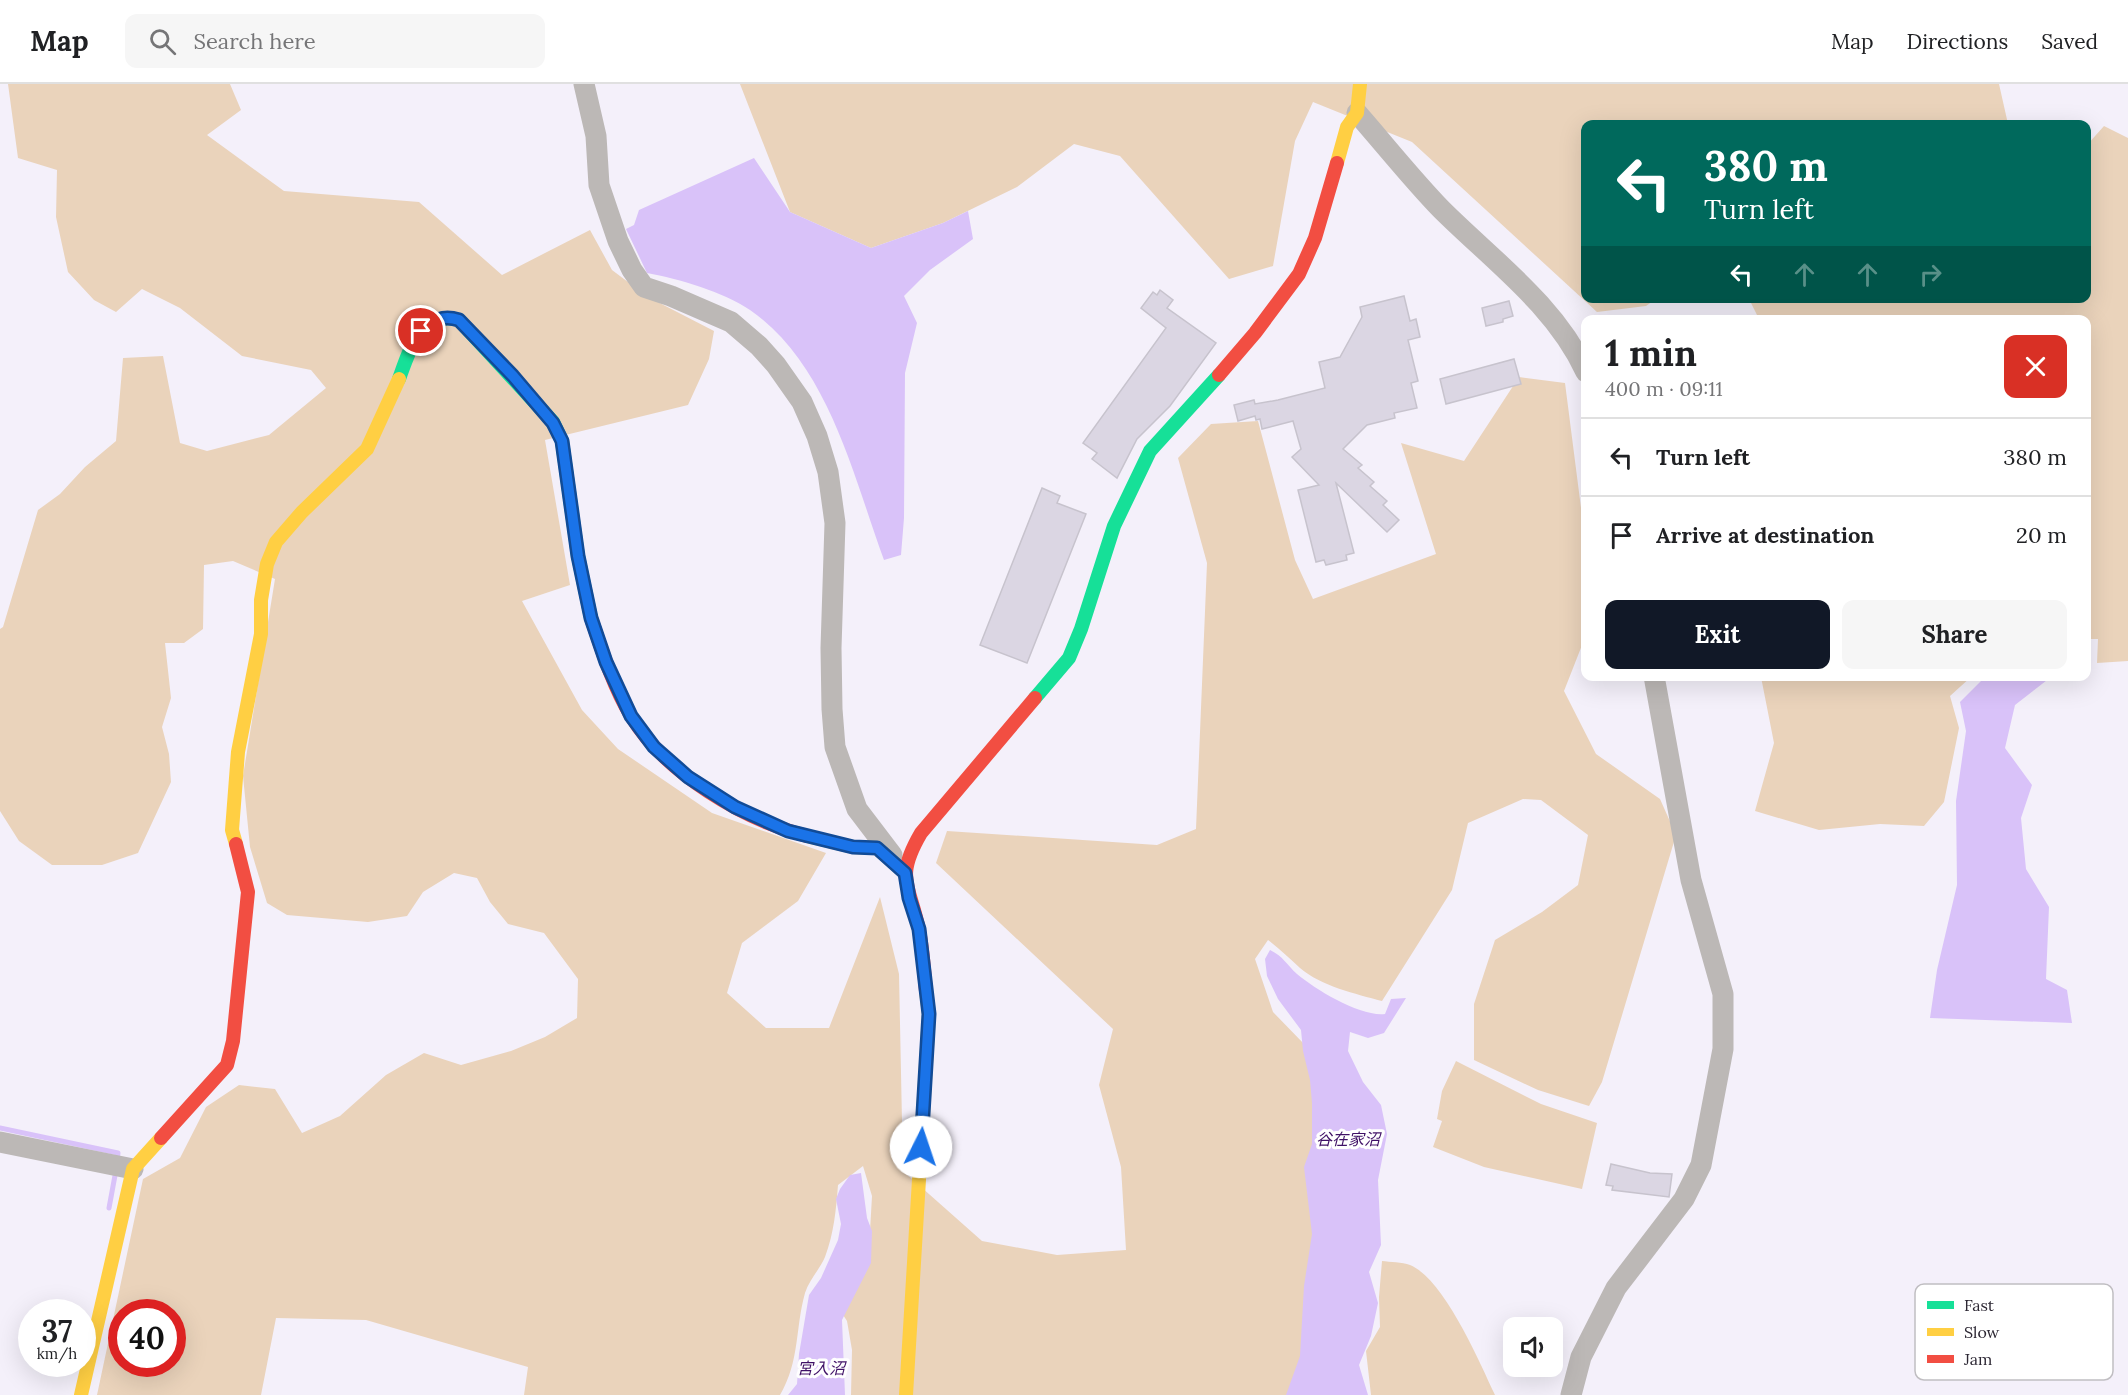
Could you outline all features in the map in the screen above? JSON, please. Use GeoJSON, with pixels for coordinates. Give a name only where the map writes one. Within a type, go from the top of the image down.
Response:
{"type":"FeatureCollection","features":[{"type":"Feature","properties":{"kind":"street"},"geometry":{"type":"LineString","coordinates":[[584,84],[596,136],[600,185],[618,241],[632,270],[644,287],[711,312],[731,322],[759,346],[776,365],[802,402],[817,436],[828,472],[835,523],[831,648],[835,747],[857,808],[905,873]]}},
{"type":"Feature","properties":{"kind":"street"},"geometry":{"type":"LineString","coordinates":[[906,1395],[929,1014],[919,929],[909,898],[905,873],[911,850],[921,833],[1070,658],[1114,526],[1150,451],[1183,417],[1249,340],[1299,274],[1316,238],[1347,127],[1358,113],[1360,84]]}},
{"type":"Feature","properties":{"kind":"street"},"geometry":{"type":"LineString","coordinates":[[1358,113],[1439,207],[1529,291],[1563,331],[1581,363]]}},
{"type":"Feature","properties":{"kind":"street"},"geometry":{"type":"LineString","coordinates":[[81,1395],[133,1169],[227,1065],[233,1041],[248,892],[232,830],[238,752],[261,634],[261,600],[267,564],[276,543],[302,512],[367,449],[393,397],[411,347],[421,331],[433,320],[450,317],[459,320],[513,376],[553,423],[562,441],[578,556],[591,618],[606,662],[631,716],[654,747],[688,777],[735,807],[788,831],[853,847],[877,848],[905,873]]}},
{"type":"Feature","properties":{"kind":"street"},"geometry":{"type":"LineString","coordinates":[[1571,1395],[1581,1357],[1616,1288],[1684,1199],[1701,1165],[1723,1049],[1723,994],[1691,880],[1655,681]]}},
{"type":"Feature","properties":{"kind":"street"},"geometry":{"type":"LineString","coordinates":[[0,1142],[133,1169]]}},
{"type":"Feature","properties":{"kind":"shaded area"},"geometry":{"type":"Polygon","coordinates":[[[8,84],[230,84],[241,110],[207,135],[284,191],[419,202],[502,275],[590,230],[612,270],[648,297],[714,331],[709,359],[688,405],[545,440],[570,585],[522,601],[582,710],[618,749],[712,813],[826,853],[798,901],[742,943],[727,993],[766,1028],[829,1028],[880,897],[899,974],[903,1171],[982,1241],[1057,1255],[1126,1250],[1121,1167],[1099,1085],[1113,1029],[936,863],[947,831],[1157,845],[1196,829],[1207,563],[1178,458],[1211,424],[1258,421],[1295,560],[1313,599],[1436,554],[1401,443],[1464,461],[1519,377],[1565,383],[1581,508],[1581,648],[1564,691],[1596,754],[1660,799],[1676,835],[1602,1082],[1589,1106],[1538,1090],[1474,1060],[1474,1004],[1495,940],[1542,912],[1578,885],[1588,835],[1541,800],[1523,799],[1468,823],[1452,890],[1382,1001],[1339,989],[1318,980],[1300,968],[1268,940],[1255,959],[1273,1012],[1305,1045],[1316,1086],[1316,1265],[1306,1395],[851,1395],[852,1350],[847,1321],[834,1301],[870,1231],[872,1196],[863,1166],[838,1185],[831,1239],[825,1257],[805,1293],[791,1370],[780,1395],[524,1395],[528,1367],[366,1320],[276,1318],[261,1395],[97,1395],[108,1343],[108,1377],[186,1377],[186,1299],[117,1299],[143,1179],[180,1158],[206,1107],[239,1085],[275,1089],[302,1133],[340,1116],[386,1075],[424,1053],[461,1065],[511,1051],[545,1037],[577,1018],[578,979],[544,933],[508,924],[490,902],[477,878],[454,873],[423,892],[407,916],[368,922],[287,915],[267,903],[250,847],[243,776],[275,579],[233,561],[204,565],[203,629],[184,643],[165,643],[171,698],[162,727],[169,754],[171,782],[138,853],[102,865],[52,865],[19,841],[0,811],[0,629],[3,627],[38,510],[60,494],[85,467],[116,441],[123,358],[163,356],[180,443],[207,451],[269,435],[326,388],[311,370],[242,356],[180,308],[142,289],[116,312],[94,300],[68,272],[56,217],[57,170],[18,158],[8,84]]]}},
{"type":"Feature","properties":{"kind":"shaded area"},"geometry":{"type":"Polygon","coordinates":[[[740,84],[1999,84],[2007,120],[1581,120],[1581,297],[1412,142],[1313,102],[1295,141],[1273,266],[1229,279],[1120,156],[1074,144],[1017,187],[943,223],[871,248],[790,212],[740,84]]]}},
{"type":"Feature","properties":{"kind":"shaded area"},"geometry":{"type":"Polygon","coordinates":[[[2104,126],[2128,138],[2128,661],[2097,663],[2098,639],[2091,639],[2091,315],[1757,315],[1751,303],[2091,303],[2091,141],[2104,126]]]}},
{"type":"Feature","properties":{"kind":"shaded area"},"geometry":{"type":"Polygon","coordinates":[[[1587,303],[1650,303],[1646,306],[1597,312],[1587,303]]]}},
{"type":"Feature","properties":{"kind":"shaded area"},"geometry":{"type":"Polygon","coordinates":[[[1762,681],[1967,681],[1950,696],[1959,728],[1944,802],[1924,826],[1880,824],[1819,830],[1755,811],[1774,743],[1762,681]]]}},
{"type":"Feature","properties":{"kind":"shaded area"},"geometry":{"type":"Polygon","coordinates":[[[1456,1061],[1541,1104],[1597,1123],[1582,1189],[1484,1167],[1433,1147],[1442,1121],[1437,1119],[1442,1091],[1456,1061]]]}},
{"type":"Feature","properties":{"kind":"shaded area"},"geometry":{"type":"Polygon","coordinates":[[[1382,1261],[1410,1265],[1423,1273],[1435,1286],[1459,1322],[1495,1395],[1371,1395],[1366,1351],[1380,1327],[1379,1297],[1382,1261]]]}},
{"type":"Feature","properties":{"kind":"water"},"geometry":{"type":"Polygon","coordinates":[[[754,158],[790,212],[871,248],[943,223],[968,211],[973,239],[930,270],[904,296],[917,323],[905,373],[904,518],[901,555],[884,560],[835,424],[800,360],[777,333],[739,303],[687,283],[647,273],[626,229],[634,225],[639,210],[754,158]]]}},
{"type":"Feature","properties":{"kind":"water"},"geometry":{"type":"Polygon","coordinates":[[[1981,681],[2046,681],[2015,705],[2005,748],[2032,785],[2021,818],[2026,869],[2049,907],[2046,979],[2067,990],[2072,1023],[1930,1018],[1937,970],[1957,885],[1956,801],[1966,731],[1960,702],[1981,681]]]}},
{"type":"Feature","properties":{"kind":"water","name":"谷在家沼"},"geometry":{"type":"Polygon","coordinates":[[[1270,950],[1315,987],[1352,1007],[1375,1014],[1385,1014],[1391,999],[1406,998],[1384,1033],[1368,1038],[1350,1032],[1348,1051],[1363,1082],[1381,1105],[1387,1134],[1378,1180],[1381,1245],[1369,1272],[1378,1303],[1371,1336],[1359,1365],[1368,1395],[1286,1395],[1300,1356],[1304,1286],[1312,1234],[1304,1167],[1312,1144],[1312,1103],[1301,1030],[1278,999],[1267,976],[1265,959],[1270,950]]]}},
{"type":"Feature","properties":{"kind":"water","name":"宮入沼"},"geometry":{"type":"Polygon","coordinates":[[[861,1173],[867,1218],[872,1231],[871,1263],[842,1320],[845,1395],[788,1395],[797,1384],[799,1354],[809,1295],[821,1278],[838,1240],[841,1224],[836,1199],[850,1175],[861,1173]]]}},
{"type":"Feature","properties":{"kind":"building"},"geometry":{"type":"Polygon","coordinates":[[[1160,290],[1173,300],[1167,308],[1216,343],[1170,406],[1137,439],[1117,478],[1092,459],[1097,453],[1083,443],[1166,328],[1141,308],[1153,292],[1157,295],[1160,290]]]}},
{"type":"Feature","properties":{"kind":"building"},"geometry":{"type":"Polygon","coordinates":[[[1404,296],[1410,321],[1416,319],[1420,337],[1408,340],[1418,381],[1411,383],[1417,408],[1394,413],[1395,418],[1367,425],[1343,449],[1362,465],[1358,468],[1374,482],[1370,486],[1387,501],[1383,505],[1399,520],[1387,532],[1336,483],[1354,553],[1346,555],[1347,560],[1326,565],[1324,560],[1316,562],[1298,490],[1319,485],[1292,457],[1301,449],[1293,421],[1262,429],[1260,419],[1256,420],[1255,416],[1238,421],[1234,405],[1254,400],[1255,404],[1278,400],[1325,388],[1319,362],[1340,357],[1362,317],[1360,307],[1404,296]]]}},
{"type":"Feature","properties":{"kind":"building"},"geometry":{"type":"Polygon","coordinates":[[[1509,301],[1513,316],[1503,319],[1503,322],[1486,326],[1482,308],[1509,301]]]}},
{"type":"Feature","properties":{"kind":"building"},"geometry":{"type":"Polygon","coordinates":[[[1514,359],[1521,384],[1446,404],[1440,379],[1514,359]]]}},
{"type":"Feature","properties":{"kind":"building"},"geometry":{"type":"Polygon","coordinates":[[[1042,488],[1060,496],[1057,503],[1086,514],[1027,663],[980,645],[1042,488]]]}},
{"type":"Feature","properties":{"kind":"building"},"geometry":{"type":"Polygon","coordinates":[[[1611,1164],[1650,1173],[1672,1174],[1669,1197],[1612,1190],[1613,1186],[1606,1185],[1611,1164]]]}},
{"type":"Feature","properties":{"kind":"waterway"},"geometry":{"type":"LineString","coordinates":[[0,1128],[118,1153],[117,1161]]}},
{"type":"Feature","properties":{"kind":"waterway"},"geometry":{"type":"LineString","coordinates":[[109,1208],[116,1170]]}},
{"type":"Feature","properties":{"kind":"traffic: fast"},"geometry":{"type":"LineString","coordinates":[[399,379],[412,345],[426,326],[446,318],[459,320],[553,422],[562,441],[578,556],[591,618]]}},
{"type":"Feature","properties":{"kind":"traffic: fast"},"geometry":{"type":"LineString","coordinates":[[1035,698],[1069,658],[1081,629],[1114,526],[1150,451],[1219,375]]}},
{"type":"Feature","properties":{"kind":"traffic: slow"},"geometry":{"type":"LineString","coordinates":[[1337,163],[1347,127],[1357,113],[1360,84]]}},
{"type":"Feature","properties":{"kind":"traffic: slow"},"geometry":{"type":"LineString","coordinates":[[236,844],[232,830],[238,752],[261,634],[261,600],[267,564],[276,542],[302,512],[367,449],[399,379]]}},
{"type":"Feature","properties":{"kind":"traffic: slow"},"geometry":{"type":"LineString","coordinates":[[807,836],[853,847],[877,848],[905,873]]}},
{"type":"Feature","properties":{"kind":"traffic: slow"},"geometry":{"type":"LineString","coordinates":[[906,1395],[929,1014],[926,991]]}},
{"type":"Feature","properties":{"kind":"traffic: slow"},"geometry":{"type":"LineString","coordinates":[[81,1395],[133,1169],[161,1138]]}},
{"type":"Feature","properties":{"kind":"traffic: jam"},"geometry":{"type":"LineString","coordinates":[[1219,375],[1255,333],[1299,274],[1315,238],[1337,163]]}},
{"type":"Feature","properties":{"kind":"traffic: jam"},"geometry":{"type":"LineString","coordinates":[[591,618],[608,668],[625,705],[646,737],[664,757],[685,775],[733,806],[758,819],[807,836]]}},
{"type":"Feature","properties":{"kind":"traffic: jam"},"geometry":{"type":"LineString","coordinates":[[926,991],[920,938],[906,882],[908,861],[921,833],[1035,698]]}},
{"type":"Feature","properties":{"kind":"traffic: jam"},"geometry":{"type":"LineString","coordinates":[[161,1138],[227,1065],[233,1041],[248,892],[236,844]]}},
{"type":"Feature","properties":{"kind":"route"},"geometry":{"type":"LineString","coordinates":[[421,331],[433,320],[450,317],[459,320],[513,376],[553,423],[562,441],[578,556],[591,618],[606,662],[631,716],[654,747],[688,777],[735,807],[788,831],[853,847],[877,848],[905,873],[909,898],[919,929],[929,1014],[921,1147]]}}]}
